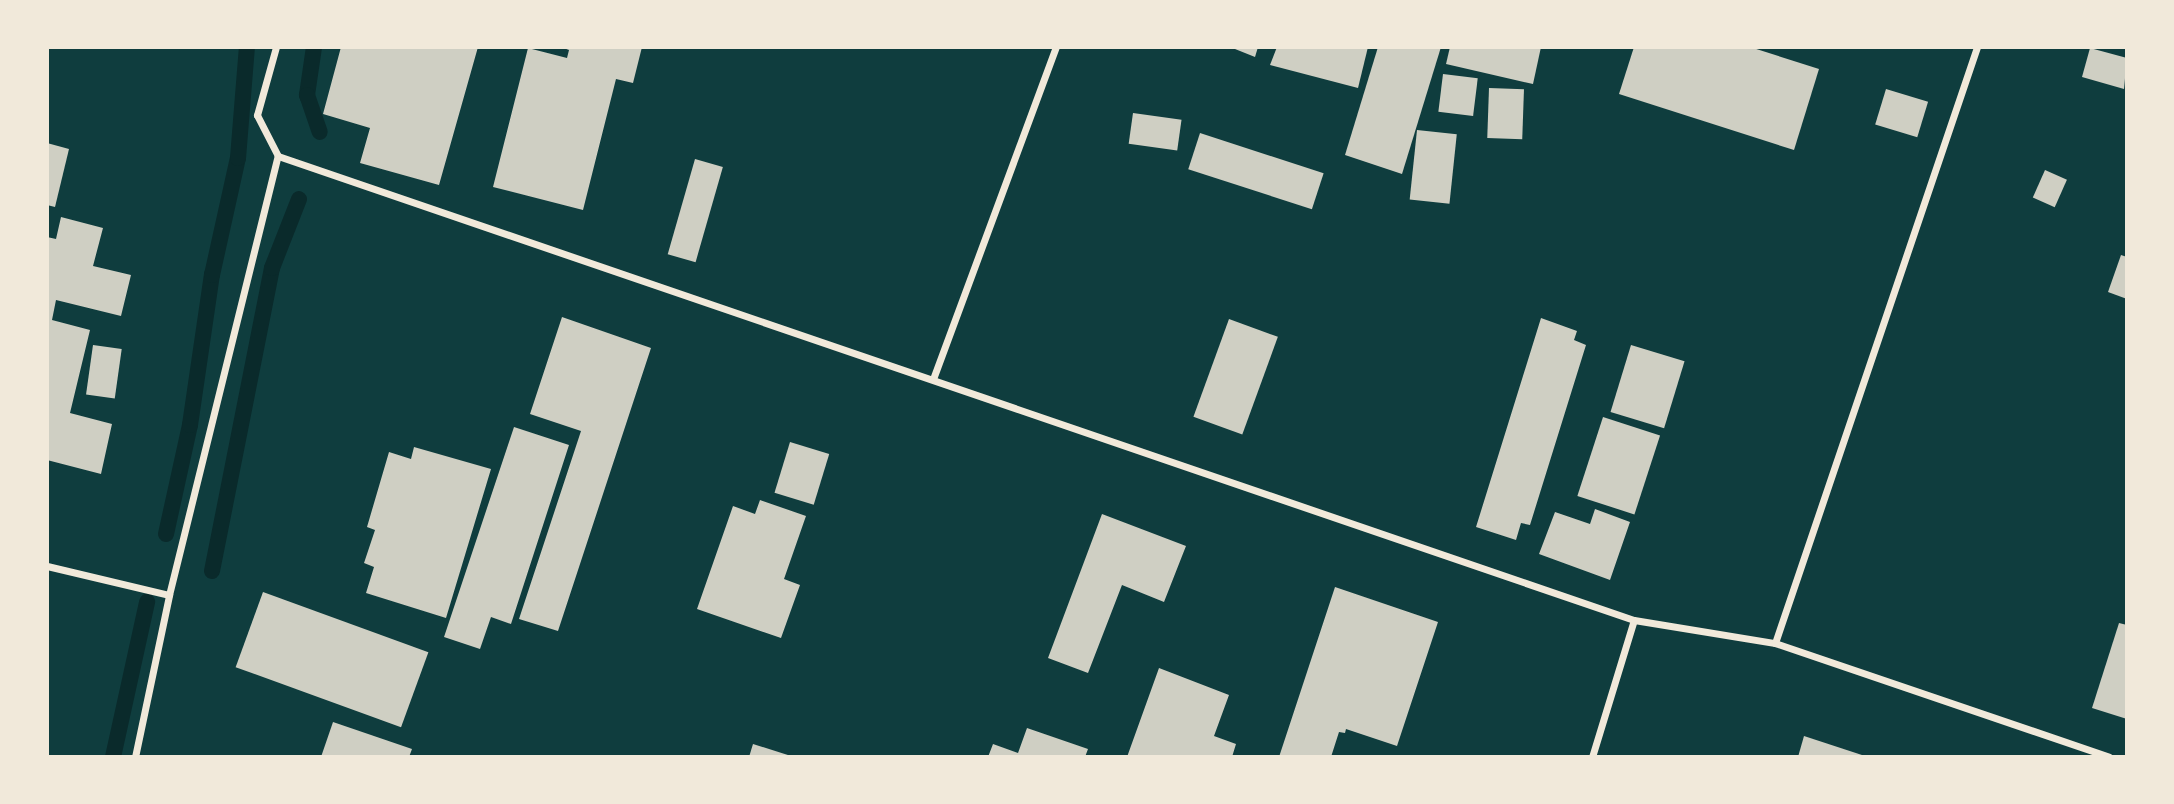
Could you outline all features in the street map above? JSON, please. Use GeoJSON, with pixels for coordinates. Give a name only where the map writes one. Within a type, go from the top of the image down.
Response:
{"type":"FeatureCollection","features":[{"type":"Feature","properties":{"kind":"street"},"geometry":{"type":"LineString","coordinates":[[135,757],[169,595],[278,156],[257,115],[276,47]]}},
{"type":"Feature","properties":{"kind":"street"},"geometry":{"type":"LineString","coordinates":[[933,379],[1056,47]]}},
{"type":"Feature","properties":{"kind":"street"},"geometry":{"type":"LineString","coordinates":[[1775,643],[1977,47]]}},
{"type":"Feature","properties":{"kind":"street"},"geometry":{"type":"LineString","coordinates":[[278,156],[1634,621],[1775,643],[2109,757]]}},
{"type":"Feature","properties":{"kind":"street"},"geometry":{"type":"LineString","coordinates":[[47,566],[169,595]]}},
{"type":"Feature","properties":{"kind":"street"},"geometry":{"type":"LineString","coordinates":[[1592,757],[1634,621]]}},
{"type":"Feature","properties":{"kind":"building"},"geometry":{"type":"Polygon","coordinates":[[[341,47],[478,47],[439,185],[360,163],[370,128],[323,114],[341,47]]]}},
{"type":"Feature","properties":{"kind":"building"},"geometry":{"type":"Polygon","coordinates":[[[561,47],[642,47],[633,83],[616,79],[583,210],[493,187],[528,48],[567,58],[569,50],[561,47]]]}},
{"type":"Feature","properties":{"kind":"building"},"geometry":{"type":"Polygon","coordinates":[[[1230,47],[1258,47],[1255,57],[1230,47]]]}},
{"type":"Feature","properties":{"kind":"building"},"geometry":{"type":"Polygon","coordinates":[[[1277,47],[1368,47],[1358,88],[1270,65],[1277,47]]]}},
{"type":"Feature","properties":{"kind":"building"},"geometry":{"type":"Polygon","coordinates":[[[1378,47],[1441,47],[1402,174],[1345,155],[1378,47]]]}},
{"type":"Feature","properties":{"kind":"building"},"geometry":{"type":"Polygon","coordinates":[[[1450,47],[1541,47],[1533,84],[1446,64],[1450,47]]]}},
{"type":"Feature","properties":{"kind":"building"},"geometry":{"type":"Polygon","coordinates":[[[1634,47],[1750,47],[1819,69],[1794,150],[1619,94],[1634,47]]]}},
{"type":"Feature","properties":{"kind":"building"},"geometry":{"type":"Polygon","coordinates":[[[2090,48],[2127,58],[2124,89],[2082,77],[2090,48]]]}},
{"type":"Feature","properties":{"kind":"building"},"geometry":{"type":"Polygon","coordinates":[[[1443,74],[1478,78],[1473,116],[1438,112],[1443,74]]]}},
{"type":"Feature","properties":{"kind":"building"},"geometry":{"type":"Polygon","coordinates":[[[1489,88],[1524,89],[1522,139],[1487,138],[1489,88]]]}},
{"type":"Feature","properties":{"kind":"building"},"geometry":{"type":"Polygon","coordinates":[[[1886,89],[1928,102],[1917,137],[1875,124],[1886,89]]]}},
{"type":"Feature","properties":{"kind":"building"},"geometry":{"type":"Polygon","coordinates":[[[1133,113],[1182,120],[1177,151],[1129,144],[1133,113]]]}},
{"type":"Feature","properties":{"kind":"building"},"geometry":{"type":"Polygon","coordinates":[[[1417,130],[1457,134],[1449,204],[1410,200],[1417,130]]]}},
{"type":"Feature","properties":{"kind":"building"},"geometry":{"type":"Polygon","coordinates":[[[1200,133],[1324,173],[1312,209],[1188,169],[1200,133]]]}},
{"type":"Feature","properties":{"kind":"building"},"geometry":{"type":"Polygon","coordinates":[[[47,143],[69,149],[55,207],[47,205],[47,143]]]}},
{"type":"Feature","properties":{"kind":"building"},"geometry":{"type":"Polygon","coordinates":[[[695,159],[723,167],[696,262],[668,254],[695,159]]]}},
{"type":"Feature","properties":{"kind":"building"},"geometry":{"type":"Polygon","coordinates":[[[2045,170],[2067,180],[2055,207],[2033,197],[2045,170]]]}},
{"type":"Feature","properties":{"kind":"building"},"geometry":{"type":"Polygon","coordinates":[[[61,217],[103,228],[93,266],[131,275],[121,316],[56,300],[52,320],[90,330],[70,413],[112,424],[101,474],[47,460],[47,237],[56,239],[61,217]]]}},
{"type":"Feature","properties":{"kind":"building"},"geometry":{"type":"Polygon","coordinates":[[[2121,255],[2127,257],[2127,299],[2108,292],[2121,255]]]}},
{"type":"Feature","properties":{"kind":"building"},"geometry":{"type":"Polygon","coordinates":[[[562,317],[651,348],[558,631],[519,619],[581,431],[530,414],[562,317]]]}},
{"type":"Feature","properties":{"kind":"building"},"geometry":{"type":"Polygon","coordinates":[[[1541,318],[1577,331],[1574,340],[1586,345],[1530,525],[1521,523],[1516,540],[1476,527],[1541,318]]]}},
{"type":"Feature","properties":{"kind":"building"},"geometry":{"type":"Polygon","coordinates":[[[1229,319],[1278,337],[1242,435],[1193,417],[1229,319]]]}},
{"type":"Feature","properties":{"kind":"building"},"geometry":{"type":"Polygon","coordinates":[[[93,345],[122,349],[115,399],[86,395],[93,345]]]}},
{"type":"Feature","properties":{"kind":"building"},"geometry":{"type":"Polygon","coordinates":[[[1631,345],[1685,361],[1664,428],[1611,412],[1631,345]]]}},
{"type":"Feature","properties":{"kind":"building"},"geometry":{"type":"Polygon","coordinates":[[[1603,417],[1660,436],[1634,514],[1577,496],[1603,417]]]}},
{"type":"Feature","properties":{"kind":"building"},"geometry":{"type":"Polygon","coordinates":[[[514,427],[569,445],[511,624],[491,617],[480,649],[444,637],[514,427]]]}},
{"type":"Feature","properties":{"kind":"building"},"geometry":{"type":"Polygon","coordinates":[[[790,442],[829,454],[814,505],[775,493],[790,442]]]}},
{"type":"Feature","properties":{"kind":"building"},"geometry":{"type":"Polygon","coordinates":[[[414,447],[491,469],[446,618],[366,593],[374,567],[364,563],[375,530],[367,527],[389,452],[411,459],[414,447]]]}},
{"type":"Feature","properties":{"kind":"building"},"geometry":{"type":"Polygon","coordinates":[[[760,500],[806,516],[784,579],[800,585],[781,638],[697,609],[733,506],[755,514],[760,500]]]}},
{"type":"Feature","properties":{"kind":"building"},"geometry":{"type":"Polygon","coordinates":[[[1595,509],[1630,522],[1610,580],[1539,554],[1555,512],[1590,524],[1595,509]]]}},
{"type":"Feature","properties":{"kind":"building"},"geometry":{"type":"Polygon","coordinates":[[[1102,514],[1186,546],[1164,602],[1122,585],[1088,673],[1048,658],[1102,514]]]}},
{"type":"Feature","properties":{"kind":"building"},"geometry":{"type":"Polygon","coordinates":[[[1335,587],[1438,622],[1397,746],[1346,729],[1345,733],[1339,732],[1331,757],[1279,757],[1335,587]]]}},
{"type":"Feature","properties":{"kind":"building"},"geometry":{"type":"Polygon","coordinates":[[[263,592],[428,652],[401,727],[236,667],[263,592]]]}},
{"type":"Feature","properties":{"kind":"building"},"geometry":{"type":"Polygon","coordinates":[[[2119,623],[2127,625],[2127,719],[2092,708],[2119,623]]]}},
{"type":"Feature","properties":{"kind":"building"},"geometry":{"type":"Polygon","coordinates":[[[1159,668],[1229,695],[1214,736],[1236,744],[1232,757],[1127,757],[1159,668]]]}},
{"type":"Feature","properties":{"kind":"building"},"geometry":{"type":"Polygon","coordinates":[[[333,722],[412,749],[409,757],[321,757],[333,722]]]}},
{"type":"Feature","properties":{"kind":"building"},"geometry":{"type":"Polygon","coordinates":[[[1027,728],[1088,749],[1085,757],[988,757],[993,744],[1018,753],[1027,728]]]}},
{"type":"Feature","properties":{"kind":"building"},"geometry":{"type":"Polygon","coordinates":[[[1804,736],[1865,756],[1865,757],[1798,757],[1804,736]]]}},
{"type":"Feature","properties":{"kind":"building"},"geometry":{"type":"Polygon","coordinates":[[[753,744],[791,756],[791,757],[749,757],[753,744]]]}},
{"type":"Feature","properties":{"kind":"waterway"},"geometry":{"type":"LineString","coordinates":[[166,534],[190,425],[212,275],[238,158],[247,47]]}},
{"type":"Feature","properties":{"kind":"waterway"},"geometry":{"type":"LineString","coordinates":[[314,47],[307,95],[320,132]]}},
{"type":"Feature","properties":{"kind":"waterway"},"geometry":{"type":"LineString","coordinates":[[212,571],[272,268],[299,199]]}},
{"type":"Feature","properties":{"kind":"waterway"},"geometry":{"type":"LineString","coordinates":[[113,757],[147,602]]}}]}
